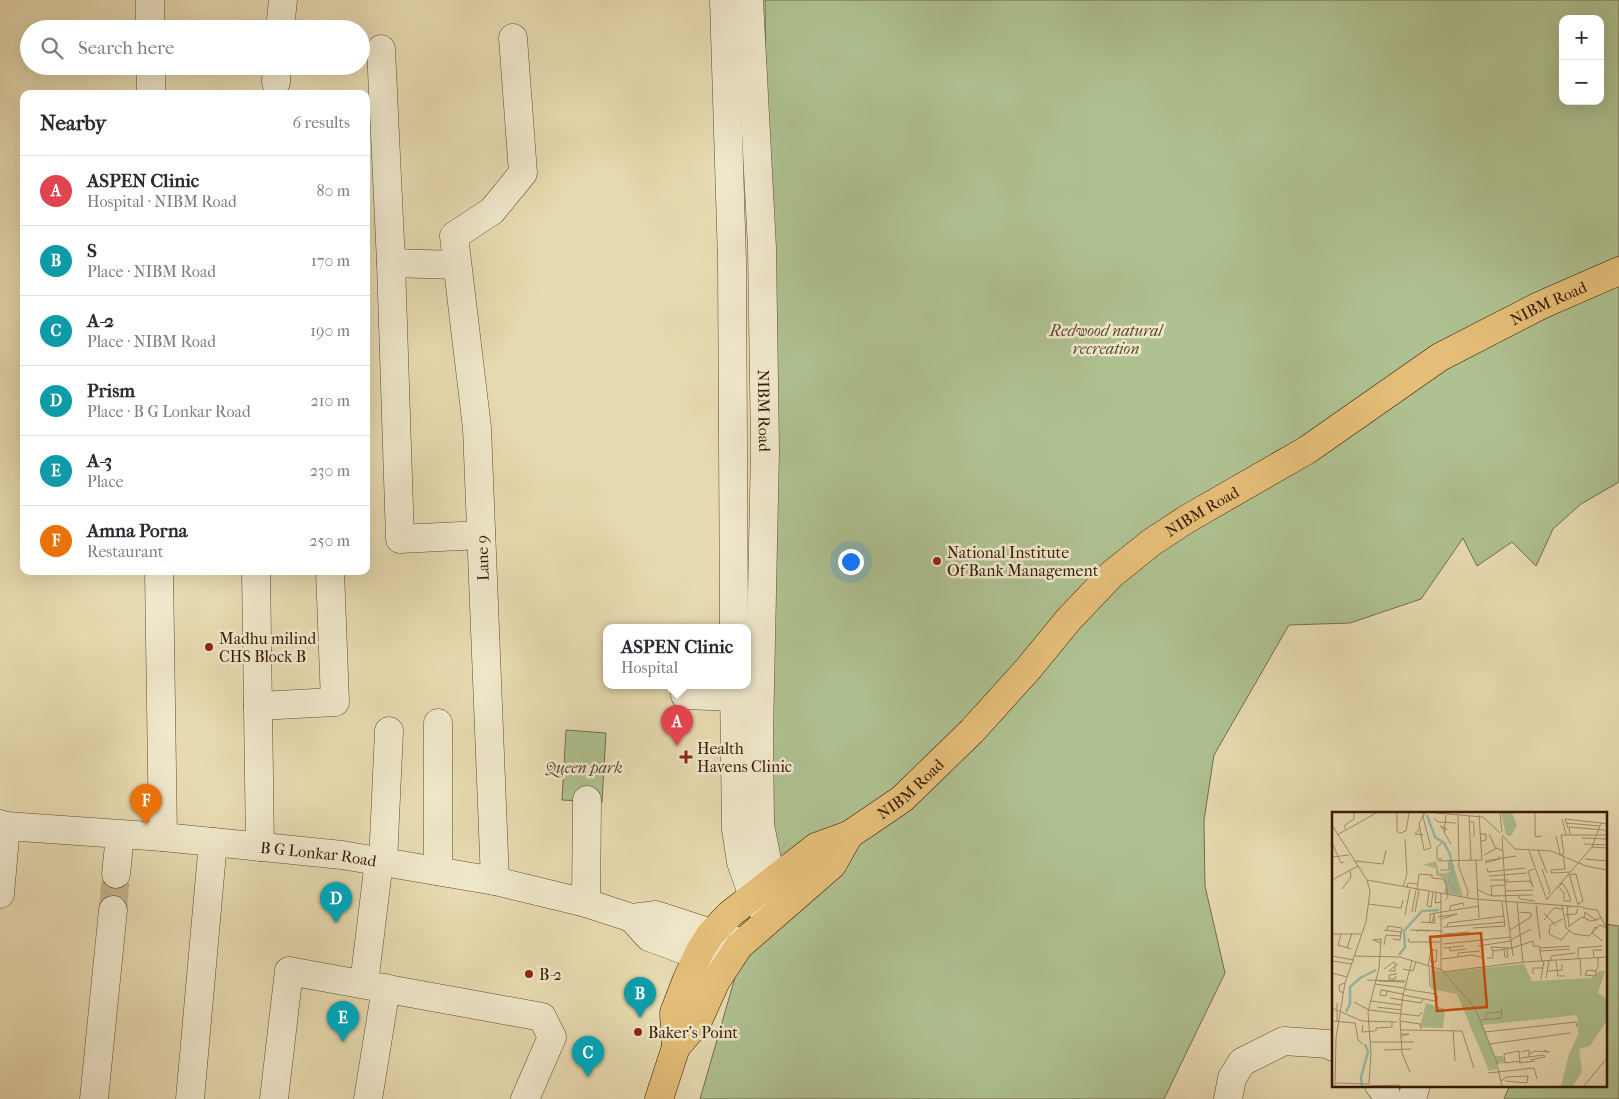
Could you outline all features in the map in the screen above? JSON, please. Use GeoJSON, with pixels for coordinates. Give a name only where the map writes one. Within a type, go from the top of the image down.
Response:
{"type":"FeatureCollection","features":[{"type":"Feature","properties":{"kind":"main road","name":"NIBM Road"},"geometry":{"type":"LineString","coordinates":[[659,1099],[676,1047],[674,1013],[705,943],[730,914],[816,846],[849,835],[902,799],[972,731],[1028,669],[1069,619],[1112,574],[1152,542],[1187,519],[1307,450],[1440,357],[1539,306],[1619,271]]}},
{"type":"Feature","properties":{"kind":"main road","name":"NIBM Road"},"geometry":{"type":"LineString","coordinates":[[676,1047],[697,1023],[725,965],[742,943],[832,865],[849,835]]}},
{"type":"Feature","properties":{"kind":"street"},"geometry":{"type":"LineString","coordinates":[[150,0],[150,20]]}},
{"type":"Feature","properties":{"kind":"street"},"geometry":{"type":"LineString","coordinates":[[281,20],[283,0]]}},
{"type":"Feature","properties":{"kind":"street","name":"NIBM Road"},"geometry":{"type":"LineString","coordinates":[[724,0],[732,268],[734,624]]}},
{"type":"Feature","properties":{"kind":"street","name":"NIBM Road"},"geometry":{"type":"LineString","coordinates":[[748,0],[762,248],[765,451],[759,734],[748,827],[741,862],[753,896],[780,910]]}},
{"type":"Feature","properties":{"kind":"street","name":"Lane 9"},"geometry":{"type":"LineString","coordinates":[[495,881],[477,428],[454,236],[492,211],[523,172],[513,38]]}},
{"type":"Feature","properties":{"kind":"street"},"geometry":{"type":"LineString","coordinates":[[381,49],[391,263],[400,538],[481,534]]}},
{"type":"Feature","properties":{"kind":"street"},"geometry":{"type":"LineString","coordinates":[[151,75],[151,90]]}},
{"type":"Feature","properties":{"kind":"street"},"geometry":{"type":"LineString","coordinates":[[391,263],[457,265]]}},
{"type":"Feature","properties":{"kind":"street"},"geometry":{"type":"LineString","coordinates":[[159,575],[163,837]]}},
{"type":"Feature","properties":{"kind":"street"},"geometry":{"type":"LineString","coordinates":[[256,575],[260,846]]}},
{"type":"Feature","properties":{"kind":"street"},"geometry":{"type":"LineString","coordinates":[[258,706],[335,702],[330,575]]}},
{"type":"Feature","properties":{"kind":"street"},"geometry":{"type":"LineString","coordinates":[[686,689],[685,695],[734,691]]}},
{"type":"Feature","properties":{"kind":"street","name":"NIBM Road"},"geometry":{"type":"LineString","coordinates":[[734,691],[748,827],[775,879],[780,910]]}},
{"type":"Feature","properties":{"kind":"street"},"geometry":{"type":"LineString","coordinates":[[438,723],[438,871]]}},
{"type":"Feature","properties":{"kind":"street"},"geometry":{"type":"LineString","coordinates":[[368,1099],[389,731]]}},
{"type":"Feature","properties":{"kind":"street"},"geometry":{"type":"LineString","coordinates":[[586,903],[587,800]]}},
{"type":"Feature","properties":{"kind":"street"},"geometry":{"type":"LineString","coordinates":[[0,894],[3,825]]}},
{"type":"Feature","properties":{"kind":"street","name":"B G Lonkar Road"},"geometry":{"type":"LineString","coordinates":[[3,825],[260,846],[381,861],[495,881],[586,903],[632,918],[649,937],[705,943],[742,943]]}},
{"type":"Feature","properties":{"kind":"street"},"geometry":{"type":"LineString","coordinates":[[116,874],[120,835]]}},
{"type":"Feature","properties":{"kind":"street"},"geometry":{"type":"LineString","coordinates":[[190,1099],[212,842]]}},
{"type":"Feature","properties":{"kind":"street"},"geometry":{"type":"LineString","coordinates":[[94,1099],[113,910]]}},
{"type":"Feature","properties":{"kind":"street","name":"B G Lonkar Road"},"geometry":{"type":"LineString","coordinates":[[705,943],[725,965]]}},
{"type":"Feature","properties":{"kind":"street"},"geometry":{"type":"LineString","coordinates":[[274,1099],[289,971],[542,1017],[552,1037],[525,1099]]}},
{"type":"Feature","properties":{"kind":"street"},"geometry":{"type":"LineString","coordinates":[[1228,1099],[1232,1078],[1242,1062],[1284,1041],[1332,1046]]}},
{"type":"Feature","properties":{"kind":"street"},"geometry":{"type":"LineString","coordinates":[[1380,1086],[1386,1094],[1387,1099]]}},
{"type":"Feature","properties":{"kind":"street"},"geometry":{"type":"LineString","coordinates":[[1412,1099],[1416,1086]]}},
{"type":"Feature","properties":{"kind":"green space","name":"Redwood natural recreation"},"geometry":{"type":"Polygon","coordinates":[[[765,0],[1619,0],[1619,482],[1581,504],[1553,529],[1536,566],[1512,542],[1477,566],[1463,538],[1421,599],[1350,623],[1289,625],[1214,755],[1204,820],[1205,886],[1225,973],[1164,1099],[700,1099],[772,849],[765,0]]]}},
{"type":"Feature","properties":{"kind":"green space","name":"Queen park"},"geometry":{"type":"Polygon","coordinates":[[[566,730],[606,733],[602,802],[562,800],[566,730]]]}},
{"type":"Feature","properties":{"kind":"green space"},"geometry":{"type":"Polygon","coordinates":[[[1606,924],[1619,926],[1619,1099],[1504,1099],[1510,1086],[1606,1086],[1606,924]]]}},
{"type":"Feature","properties":{"kind":"tunnel"},"geometry":{"type":"LineString","coordinates":[[113,910],[116,874]]}},
{"type":"Feature","properties":{"kind":"place","name":"National Institute Of Bank Management"},"geometry":{"type":"Point","coordinates":[937,561]}},
{"type":"Feature","properties":{"kind":"place","name":"Madhu milind CHS Block B"},"geometry":{"type":"Point","coordinates":[209,647]}},
{"type":"Feature","properties":{"kind":"place","name":"ASPEN Clinic"},"geometry":{"type":"Point","coordinates":[677,746]}},
{"type":"Feature","properties":{"kind":"place","name":"Health Havens Clinic"},"geometry":{"type":"Point","coordinates":[686,757]}},
{"type":"Feature","properties":{"kind":"place","name":"Amna Porna"},"geometry":{"type":"Point","coordinates":[146,825]}},
{"type":"Feature","properties":{"kind":"place","name":"Prism"},"geometry":{"type":"Point","coordinates":[336,923]}},
{"type":"Feature","properties":{"kind":"place","name":"B-2"},"geometry":{"type":"Point","coordinates":[529,974]}},
{"type":"Feature","properties":{"kind":"place","name":"S"},"geometry":{"type":"Point","coordinates":[640,1018]}},
{"type":"Feature","properties":{"kind":"place","name":"Baker's Point"},"geometry":{"type":"Point","coordinates":[638,1032]}},
{"type":"Feature","properties":{"kind":"place","name":"A-3"},"geometry":{"type":"Point","coordinates":[343,1042]}},
{"type":"Feature","properties":{"kind":"place","name":"A-2"},"geometry":{"type":"Point","coordinates":[588,1077]}}]}
